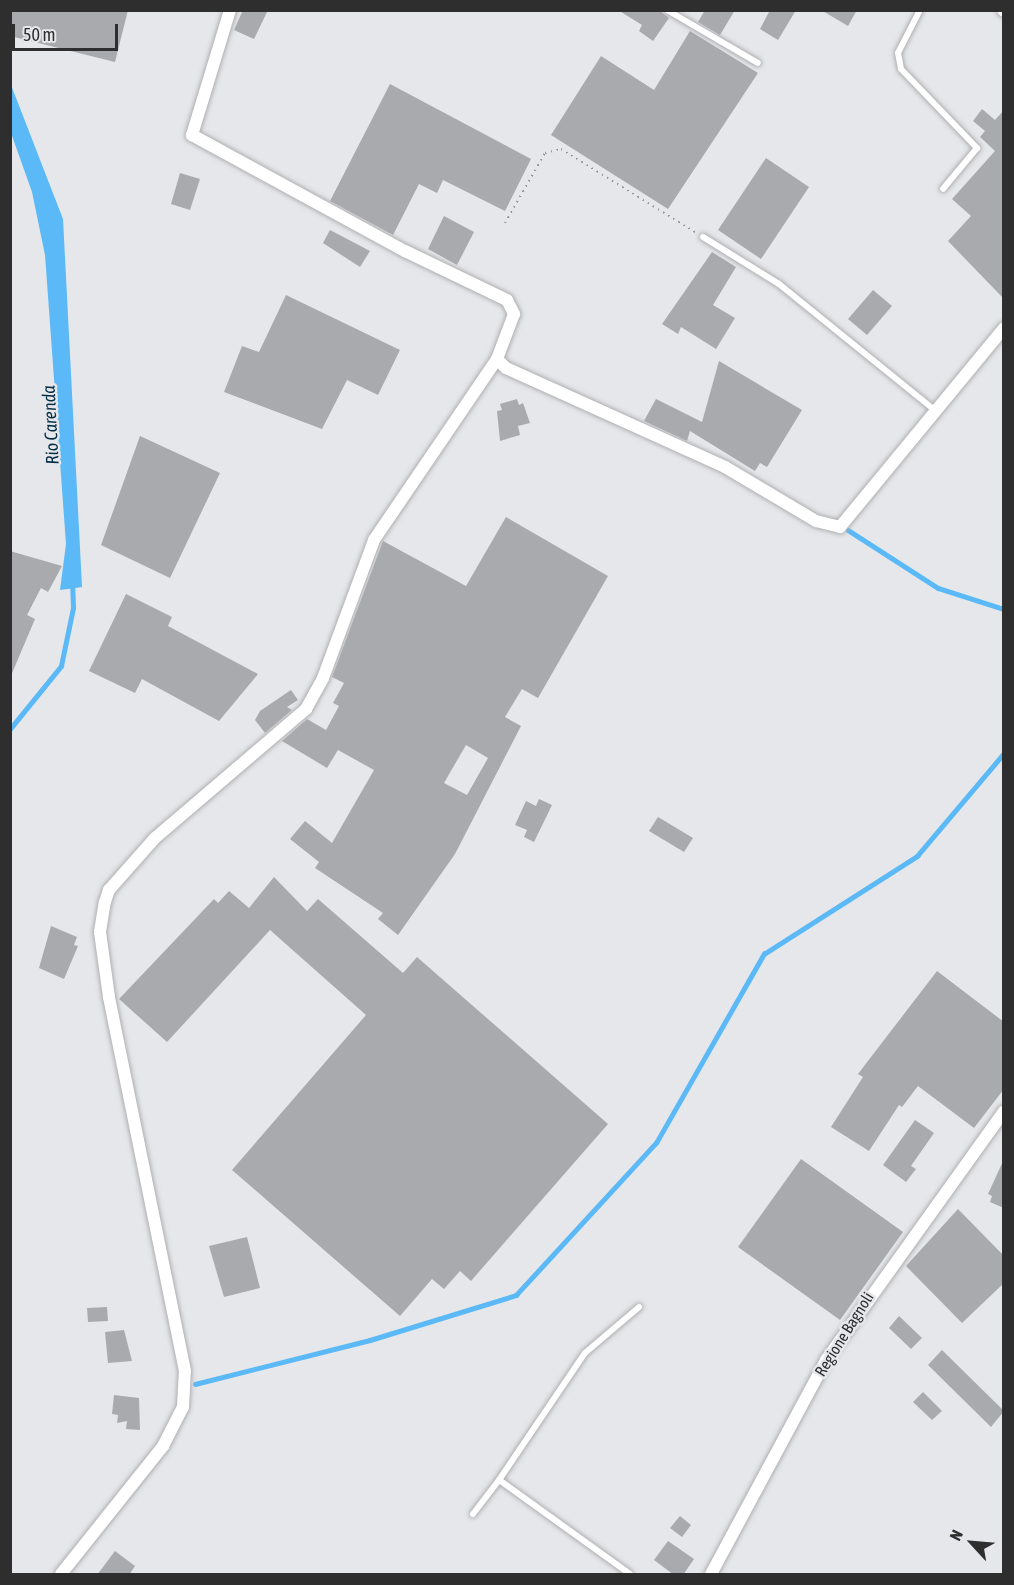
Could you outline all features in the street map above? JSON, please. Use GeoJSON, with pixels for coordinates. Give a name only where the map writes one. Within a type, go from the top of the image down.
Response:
{"type":"FeatureCollection","features":[{"type":"Feature","properties":{"kind":"street"},"geometry":{"type":"LineString","coordinates":[[61,1575],[163,1446],[183,1407],[185,1371],[109,997],[100,933],[105,902],[110,890],[155,838],[306,709],[323,678],[374,540],[497,360],[514,314],[507,300],[405,251],[192,135],[230,10]]}},
{"type":"Feature","properties":{"kind":"street"},"geometry":{"type":"LineString","coordinates":[[497,360],[552,391],[725,467],[830,526],[840,527],[1004,328]]}},
{"type":"Feature","properties":{"kind":"street","name":"Regione Bagnoli"},"geometry":{"type":"LineString","coordinates":[[711,1575],[826,1360],[1004,1111]]}},
{"type":"Feature","properties":{"kind":"lane"},"geometry":{"type":"LineString","coordinates":[[667,10],[758,63]]}},
{"type":"Feature","properties":{"kind":"lane"},"geometry":{"type":"LineString","coordinates":[[920,10],[898,53],[901,69],[977,148],[943,189]]}},
{"type":"Feature","properties":{"kind":"lane"},"geometry":{"type":"LineString","coordinates":[[703,237],[779,284],[936,411]]}},
{"type":"Feature","properties":{"kind":"lane"},"geometry":{"type":"LineString","coordinates":[[473,1514],[499,1480],[585,1353],[639,1307]]}},
{"type":"Feature","properties":{"kind":"lane"},"geometry":{"type":"LineString","coordinates":[[499,1480],[630,1575]]}},
{"type":"Feature","properties":{"kind":"path"},"geometry":{"type":"LineString","coordinates":[[506,223],[545,153],[561,149],[703,237]]}},
{"type":"Feature","properties":{"kind":"water"},"geometry":{"type":"Polygon","coordinates":[[[11,85],[63,219],[82,587],[60,590],[66,544],[45,255],[32,192],[11,133],[11,85]]]}},
{"type":"Feature","properties":{"kind":"building"},"geometry":{"type":"Polygon","coordinates":[[[10,10],[128,10],[115,62],[10,36],[10,10]]]}},
{"type":"Feature","properties":{"kind":"building"},"geometry":{"type":"Polygon","coordinates":[[[243,10],[268,10],[254,39],[234,30],[243,10]]]}},
{"type":"Feature","properties":{"kind":"building"},"geometry":{"type":"Polygon","coordinates":[[[618,10],[659,10],[669,18],[653,41],[639,31],[642,25],[618,10]]]}},
{"type":"Feature","properties":{"kind":"building"},"geometry":{"type":"Polygon","coordinates":[[[705,10],[735,10],[720,35],[698,22],[705,10]]]}},
{"type":"Feature","properties":{"kind":"building"},"geometry":{"type":"Polygon","coordinates":[[[770,10],[796,10],[778,40],[760,29],[770,10]]]}},
{"type":"Feature","properties":{"kind":"building"},"geometry":{"type":"Polygon","coordinates":[[[821,10],[857,10],[848,26],[821,10]]]}},
{"type":"Feature","properties":{"kind":"building"},"geometry":{"type":"Polygon","coordinates":[[[690,31],[758,73],[668,209],[551,135],[601,56],[654,90],[690,31]]]}},
{"type":"Feature","properties":{"kind":"building"},"geometry":{"type":"Polygon","coordinates":[[[390,84],[531,159],[505,211],[443,180],[437,193],[419,184],[393,235],[330,201],[390,84]]]}},
{"type":"Feature","properties":{"kind":"building"},"geometry":{"type":"Polygon","coordinates":[[[982,109],[995,120],[1004,110],[1004,299],[948,241],[971,216],[952,199],[995,151],[980,137],[985,131],[973,121],[982,109]]]}},
{"type":"Feature","properties":{"kind":"building"},"geometry":{"type":"Polygon","coordinates":[[[766,158],[809,187],[761,259],[718,230],[766,158]]]}},
{"type":"Feature","properties":{"kind":"building"},"geometry":{"type":"Polygon","coordinates":[[[180,173],[200,179],[190,210],[171,204],[180,173]]]}},
{"type":"Feature","properties":{"kind":"building"},"geometry":{"type":"Polygon","coordinates":[[[444,216],[474,232],[457,265],[428,249],[444,216]]]}},
{"type":"Feature","properties":{"kind":"building"},"geometry":{"type":"Polygon","coordinates":[[[330,230],[370,251],[360,267],[323,243],[330,230]]]}},
{"type":"Feature","properties":{"kind":"building"},"geometry":{"type":"Polygon","coordinates":[[[712,252],[736,267],[713,305],[735,318],[716,349],[681,327],[678,334],[662,324],[712,252]]]}},
{"type":"Feature","properties":{"kind":"building"},"geometry":{"type":"Polygon","coordinates":[[[873,290],[892,306],[867,335],[848,319],[873,290]]]}},
{"type":"Feature","properties":{"kind":"building"},"geometry":{"type":"Polygon","coordinates":[[[286,295],[400,350],[378,395],[347,380],[322,429],[224,392],[242,346],[259,352],[286,295]]]}},
{"type":"Feature","properties":{"kind":"building"},"geometry":{"type":"Polygon","coordinates":[[[719,361],[802,410],[767,467],[760,463],[755,471],[690,431],[687,441],[644,421],[656,399],[702,422],[719,361]]]}},
{"type":"Feature","properties":{"kind":"building"},"geometry":{"type":"Polygon","coordinates":[[[517,399],[519,405],[523,403],[530,423],[518,426],[520,435],[500,441],[497,411],[502,410],[500,404],[517,399]]]}},
{"type":"Feature","properties":{"kind":"building"},"geometry":{"type":"Polygon","coordinates":[[[140,436],[220,473],[170,578],[101,545],[140,436]]]}},
{"type":"Feature","properties":{"kind":"building"},"geometry":{"type":"Polygon","coordinates":[[[506,517],[608,576],[538,698],[522,689],[505,717],[521,726],[455,854],[398,935],[378,919],[383,913],[315,868],[319,862],[290,839],[305,821],[332,843],[374,770],[338,750],[327,768],[282,741],[307,719],[326,730],[339,706],[333,703],[344,683],[332,677],[383,541],[466,586],[506,517]],[[466,745],[444,783],[467,795],[488,758],[466,745]]]}},
{"type":"Feature","properties":{"kind":"building"},"geometry":{"type":"Polygon","coordinates":[[[10,551],[62,566],[48,592],[41,588],[27,615],[35,619],[10,678],[10,551]]]}},
{"type":"Feature","properties":{"kind":"building"},"geometry":{"type":"Polygon","coordinates":[[[126,594],[172,617],[168,626],[258,674],[219,721],[142,679],[135,693],[89,671],[126,594]]]}},
{"type":"Feature","properties":{"kind":"building"},"geometry":{"type":"Polygon","coordinates":[[[291,690],[298,700],[287,707],[292,710],[265,733],[255,720],[260,711],[291,690]]]}},
{"type":"Feature","properties":{"kind":"building"},"geometry":{"type":"Polygon","coordinates":[[[539,799],[552,805],[534,842],[524,837],[527,830],[515,825],[526,801],[536,806],[539,799]]]}},
{"type":"Feature","properties":{"kind":"building"},"geometry":{"type":"Polygon","coordinates":[[[658,817],[693,838],[684,852],[649,831],[658,817]]]}},
{"type":"Feature","properties":{"kind":"building"},"geometry":{"type":"Polygon","coordinates":[[[274,877],[307,911],[318,899],[403,973],[417,957],[608,1124],[471,1281],[460,1271],[444,1289],[432,1279],[400,1316],[232,1170],[366,1015],[270,930],[167,1042],[119,999],[214,899],[218,903],[229,891],[249,908],[274,877]]]}},
{"type":"Feature","properties":{"kind":"building"},"geometry":{"type":"Polygon","coordinates":[[[51,926],[77,937],[74,945],[78,946],[64,979],[39,968],[51,926]]]}},
{"type":"Feature","properties":{"kind":"building"},"geometry":{"type":"Polygon","coordinates":[[[937,971],[1004,1022],[1004,1089],[974,1128],[918,1086],[902,1107],[899,1105],[869,1151],[831,1127],[863,1077],[858,1074],[937,971]]]}},
{"type":"Feature","properties":{"kind":"building"},"geometry":{"type":"Polygon","coordinates":[[[915,1120],[934,1133],[911,1166],[916,1169],[906,1182],[883,1165],[915,1120]]]}},
{"type":"Feature","properties":{"kind":"building"},"geometry":{"type":"Polygon","coordinates":[[[801,1159],[903,1232],[840,1320],[738,1247],[801,1159]]]}},
{"type":"Feature","properties":{"kind":"building"},"geometry":{"type":"Polygon","coordinates":[[[1004,1159],[1004,1208],[990,1202],[992,1196],[988,1194],[1004,1159]]]}},
{"type":"Feature","properties":{"kind":"building"},"geometry":{"type":"Polygon","coordinates":[[[958,1209],[1004,1256],[1004,1283],[962,1323],[906,1266],[958,1209]]]}},
{"type":"Feature","properties":{"kind":"building"},"geometry":{"type":"Polygon","coordinates":[[[247,1237],[260,1288],[224,1297],[209,1246],[247,1237]]]}},
{"type":"Feature","properties":{"kind":"building"},"geometry":{"type":"Polygon","coordinates":[[[107,1307],[108,1321],[88,1322],[87,1308],[107,1307]]]}},
{"type":"Feature","properties":{"kind":"building"},"geometry":{"type":"Polygon","coordinates":[[[899,1316],[922,1338],[911,1349],[889,1328],[899,1316]]]}},
{"type":"Feature","properties":{"kind":"building"},"geometry":{"type":"Polygon","coordinates":[[[124,1330],[132,1361],[108,1363],[105,1332],[124,1330]]]}},
{"type":"Feature","properties":{"kind":"building"},"geometry":{"type":"Polygon","coordinates":[[[942,1350],[1004,1411],[991,1427],[928,1365],[942,1350]]]}},
{"type":"Feature","properties":{"kind":"building"},"geometry":{"type":"Polygon","coordinates":[[[923,1392],[942,1411],[932,1420],[913,1402],[923,1392]]]}},
{"type":"Feature","properties":{"kind":"building"},"geometry":{"type":"Polygon","coordinates":[[[114,1395],[139,1398],[140,1430],[126,1429],[127,1421],[117,1423],[118,1415],[112,1414],[114,1395]]]}},
{"type":"Feature","properties":{"kind":"building"},"geometry":{"type":"Polygon","coordinates":[[[680,1516],[691,1525],[682,1537],[670,1528],[680,1516]]]}},
{"type":"Feature","properties":{"kind":"building"},"geometry":{"type":"Polygon","coordinates":[[[668,1541],[694,1559],[683,1575],[674,1575],[654,1560],[668,1541]]]}},
{"type":"Feature","properties":{"kind":"building"},"geometry":{"type":"Polygon","coordinates":[[[115,1551],[135,1566],[129,1575],[97,1575],[115,1551]]]}},
{"type":"Feature","properties":{"kind":"waterway"},"geometry":{"type":"LineString","coordinates":[[848,530],[938,588],[1004,609]]}},
{"type":"Feature","properties":{"kind":"waterway","name":"Rio Carenda"},"geometry":{"type":"LineString","coordinates":[[10,729],[61,666],[73,608],[72,583]]}},
{"type":"Feature","properties":{"kind":"waterway"},"geometry":{"type":"LineString","coordinates":[[195,1384],[370,1340],[516,1295],[656,1143],[764,954],[917,856],[1004,753]]}}]}
